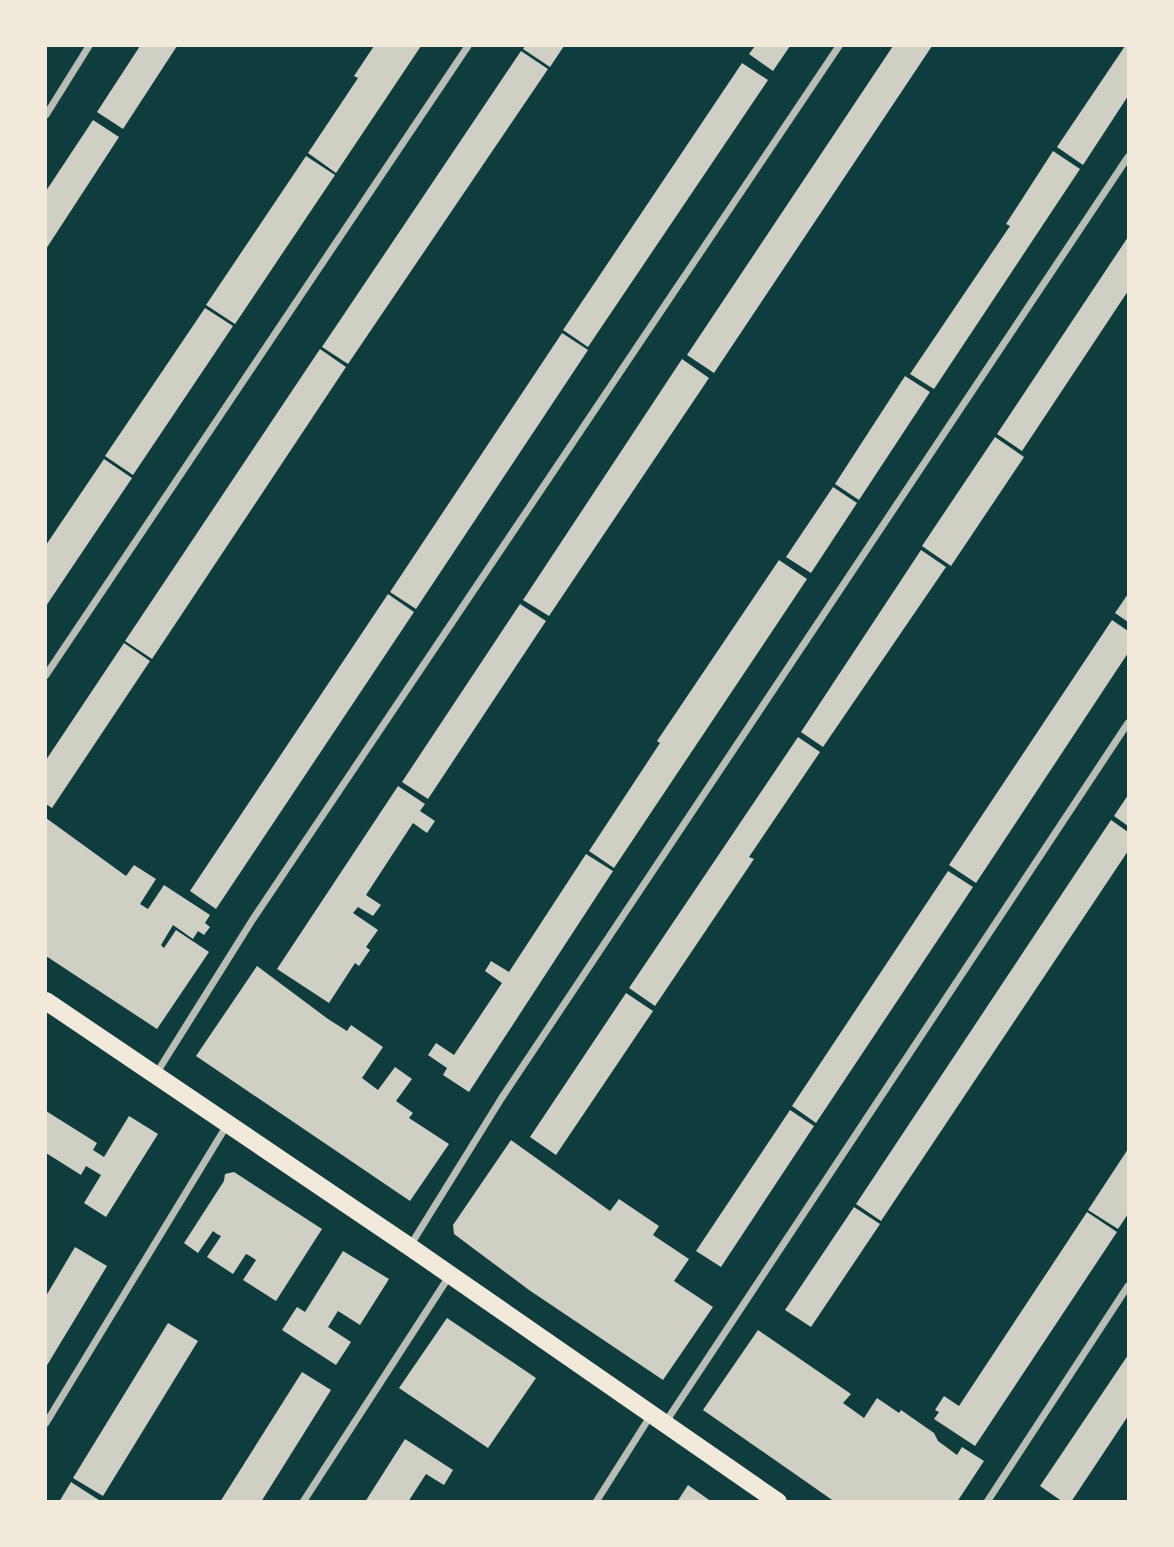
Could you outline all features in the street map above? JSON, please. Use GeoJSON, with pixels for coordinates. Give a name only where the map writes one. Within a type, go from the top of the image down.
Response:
{"type":"FeatureCollection","features":[{"type":"Feature","properties":{"kind":"main road"},"geometry":{"type":"LineString","coordinates":[[46,1001],[410,1247],[778,1502]]}},
{"type":"Feature","properties":{"kind":"street"},"geometry":{"type":"LineString","coordinates":[[46,115],[89,46]]}},
{"type":"Feature","properties":{"kind":"street"},"geometry":{"type":"LineString","coordinates":[[46,675],[468,46]]}},
{"type":"Feature","properties":{"kind":"street"},"geometry":{"type":"LineString","coordinates":[[156,1074],[253,919],[839,46]]}},
{"type":"Feature","properties":{"kind":"street"},"geometry":{"type":"LineString","coordinates":[[410,1247],[509,1087],[1129,157]]}},
{"type":"Feature","properties":{"kind":"street"},"geometry":{"type":"LineString","coordinates":[[596,1502],[658,1419],[1129,723]]}},
{"type":"Feature","properties":{"kind":"street"},"geometry":{"type":"LineString","coordinates":[[46,1423],[228,1124]]}},
{"type":"Feature","properties":{"kind":"street"},"geometry":{"type":"LineString","coordinates":[[303,1502],[450,1275]]}},
{"type":"Feature","properties":{"kind":"street"},"geometry":{"type":"LineString","coordinates":[[987,1502],[1129,1286]]}},
{"type":"Feature","properties":{"kind":"building"},"geometry":{"type":"Polygon","coordinates":[[[140,46],[177,46],[123,129],[97,112],[140,46]]]}},
{"type":"Feature","properties":{"kind":"building"},"geometry":{"type":"Polygon","coordinates":[[[374,46],[421,46],[336,173],[308,153],[358,78],[354,76],[374,46]]]}},
{"type":"Feature","properties":{"kind":"building"},"geometry":{"type":"Polygon","coordinates":[[[525,46],[564,46],[550,67],[523,49],[525,46]]]}},
{"type":"Feature","properties":{"kind":"building"},"geometry":{"type":"Polygon","coordinates":[[[755,46],[790,46],[773,71],[749,54],[755,46]]]}},
{"type":"Feature","properties":{"kind":"building"},"geometry":{"type":"Polygon","coordinates":[[[893,46],[932,46],[714,373],[687,355],[893,46]]]}},
{"type":"Feature","properties":{"kind":"building"},"geometry":{"type":"Polygon","coordinates":[[[1125,46],[1128,46],[1128,96],[1083,165],[1057,147],[1125,46]]]}},
{"type":"Feature","properties":{"kind":"building"},"geometry":{"type":"Polygon","coordinates":[[[521,51],[548,69],[348,364],[322,347],[521,51]]]}},
{"type":"Feature","properties":{"kind":"building"},"geometry":{"type":"Polygon","coordinates":[[[742,63],[768,80],[588,347],[563,330],[742,63]]]}},
{"type":"Feature","properties":{"kind":"building"},"geometry":{"type":"Polygon","coordinates":[[[93,120],[119,137],[46,249],[46,191],[93,120]]]}},
{"type":"Feature","properties":{"kind":"building"},"geometry":{"type":"Polygon","coordinates":[[[1053,151],[1080,169],[934,389],[910,374],[1010,226],[1006,224],[1053,151]]]}},
{"type":"Feature","properties":{"kind":"building"},"geometry":{"type":"Polygon","coordinates":[[[306,156],[335,175],[235,324],[206,305],[306,156]]]}},
{"type":"Feature","properties":{"kind":"building"},"geometry":{"type":"Polygon","coordinates":[[[1128,237],[1128,291],[1022,451],[997,434],[1128,237]]]}},
{"type":"Feature","properties":{"kind":"building"},"geometry":{"type":"Polygon","coordinates":[[[205,308],[233,326],[133,475],[105,456],[205,308]]]}},
{"type":"Feature","properties":{"kind":"building"},"geometry":{"type":"Polygon","coordinates":[[[562,333],[588,350],[416,609],[390,592],[562,333]]]}},
{"type":"Feature","properties":{"kind":"building"},"geometry":{"type":"Polygon","coordinates":[[[320,349],[346,367],[152,659],[125,641],[320,349]]]}},
{"type":"Feature","properties":{"kind":"building"},"geometry":{"type":"Polygon","coordinates":[[[682,359],[709,378],[549,616],[523,600],[682,359]]]}},
{"type":"Feature","properties":{"kind":"building"},"geometry":{"type":"Polygon","coordinates":[[[905,376],[930,392],[859,500],[835,484],[905,376]]]}},
{"type":"Feature","properties":{"kind":"building"},"geometry":{"type":"Polygon","coordinates":[[[995,437],[1024,457],[951,566],[922,546],[995,437]]]}},
{"type":"Feature","properties":{"kind":"building"},"geometry":{"type":"Polygon","coordinates":[[[104,459],[132,478],[46,606],[46,545],[104,459]]]}},
{"type":"Feature","properties":{"kind":"building"},"geometry":{"type":"Polygon","coordinates":[[[833,487],[857,503],[811,573],[786,557],[833,487]]]}},
{"type":"Feature","properties":{"kind":"building"},"geometry":{"type":"Polygon","coordinates":[[[921,550],[946,567],[823,747],[801,732],[921,550]]]}},
{"type":"Feature","properties":{"kind":"building"},"geometry":{"type":"Polygon","coordinates":[[[779,560],[807,579],[614,868],[589,851],[660,743],[657,741],[779,560]]]}},
{"type":"Feature","properties":{"kind":"building"},"geometry":{"type":"Polygon","coordinates":[[[388,594],[414,612],[216,909],[190,891],[388,594]]]}},
{"type":"Feature","properties":{"kind":"building"},"geometry":{"type":"Polygon","coordinates":[[[1128,594],[1128,622],[1115,613],[1128,594]]]}},
{"type":"Feature","properties":{"kind":"building"},"geometry":{"type":"Polygon","coordinates":[[[520,604],[546,621],[428,799],[402,782],[520,604]]]}},
{"type":"Feature","properties":{"kind":"building"},"geometry":{"type":"Polygon","coordinates":[[[1112,620],[1128,631],[1128,653],[976,883],[949,865],[1112,620]]]}},
{"type":"Feature","properties":{"kind":"building"},"geometry":{"type":"Polygon","coordinates":[[[124,643],[150,661],[52,808],[46,804],[46,760],[124,643]]]}},
{"type":"Feature","properties":{"kind":"building"},"geometry":{"type":"Polygon","coordinates":[[[798,737],[820,752],[749,857],[754,859],[655,1006],[629,988],[798,737]]]}},
{"type":"Feature","properties":{"kind":"building"},"geometry":{"type":"Polygon","coordinates":[[[398,786],[425,804],[420,811],[435,821],[427,833],[413,823],[366,895],[381,905],[373,916],[358,907],[353,913],[378,930],[366,947],[370,950],[359,966],[355,963],[329,1003],[277,969],[398,786]]]}},
{"type":"Feature","properties":{"kind":"building"},"geometry":{"type":"Polygon","coordinates":[[[1128,795],[1128,826],[1114,816],[1128,795]]]}},
{"type":"Feature","properties":{"kind":"building"},"geometry":{"type":"Polygon","coordinates":[[[46,818],[126,876],[134,865],[156,879],[140,904],[148,909],[164,885],[210,915],[205,923],[210,927],[204,935],[198,931],[193,939],[173,925],[161,945],[164,948],[176,930],[209,952],[157,1029],[46,956],[46,818]]]}},
{"type":"Feature","properties":{"kind":"building"},"geometry":{"type":"Polygon","coordinates":[[[1111,820],[1128,832],[1128,851],[881,1221],[856,1204],[1111,820]]]}},
{"type":"Feature","properties":{"kind":"building"},"geometry":{"type":"Polygon","coordinates":[[[586,854],[613,871],[469,1092],[443,1075],[447,1068],[428,1055],[436,1043],[454,1055],[502,983],[485,971],[491,961],[509,972],[586,854]]]}},
{"type":"Feature","properties":{"kind":"building"},"geometry":{"type":"Polygon","coordinates":[[[948,871],[973,887],[816,1123],[792,1106],[948,871]]]}},
{"type":"Feature","properties":{"kind":"building"},"geometry":{"type":"Polygon","coordinates":[[[257,966],[328,1019],[347,1031],[351,1025],[383,1047],[362,1078],[378,1090],[395,1067],[412,1079],[396,1101],[413,1113],[409,1118],[449,1144],[410,1201],[196,1056],[257,966]]]}},
{"type":"Feature","properties":{"kind":"building"},"geometry":{"type":"Polygon","coordinates":[[[626,993],[653,1011],[556,1155],[530,1137],[626,993]]]}},
{"type":"Feature","properties":{"kind":"building"},"geometry":{"type":"Polygon","coordinates":[[[790,1110],[814,1126],[721,1267],[696,1251],[790,1110]]]}},
{"type":"Feature","properties":{"kind":"building"},"geometry":{"type":"Polygon","coordinates":[[[46,1111],[97,1143],[93,1150],[104,1157],[129,1116],[158,1134],[106,1217],[84,1203],[101,1175],[86,1166],[81,1175],[46,1153],[46,1111]]]}},
{"type":"Feature","properties":{"kind":"building"},"geometry":{"type":"Polygon","coordinates":[[[511,1140],[610,1211],[619,1199],[659,1226],[653,1235],[689,1259],[674,1281],[713,1307],[663,1380],[529,1290],[454,1234],[453,1225],[511,1140]]]}},
{"type":"Feature","properties":{"kind":"building"},"geometry":{"type":"Polygon","coordinates":[[[1128,1149],[1128,1214],[1118,1229],[1088,1210],[1128,1149]]]}},
{"type":"Feature","properties":{"kind":"building"},"geometry":{"type":"Polygon","coordinates":[[[234,1172],[322,1229],[276,1301],[243,1280],[256,1260],[250,1256],[246,1254],[233,1274],[207,1257],[221,1236],[213,1231],[198,1253],[184,1243],[224,1181],[225,1174],[234,1172]]]}},
{"type":"Feature","properties":{"kind":"building"},"geometry":{"type":"Polygon","coordinates":[[[854,1207],[880,1224],[811,1327],[785,1310],[854,1207]]]}},
{"type":"Feature","properties":{"kind":"building"},"geometry":{"type":"Polygon","coordinates":[[[1087,1212],[1117,1232],[975,1446],[934,1419],[939,1412],[935,1410],[944,1396],[959,1406],[1087,1212]]]}},
{"type":"Feature","properties":{"kind":"building"},"geometry":{"type":"Polygon","coordinates":[[[75,1247],[107,1266],[46,1367],[46,1296],[75,1247]]]}},
{"type":"Feature","properties":{"kind":"building"},"geometry":{"type":"Polygon","coordinates":[[[343,1251],[389,1279],[360,1325],[338,1311],[328,1327],[351,1342],[336,1365],[282,1330],[297,1307],[305,1312],[343,1251]]]}},
{"type":"Feature","properties":{"kind":"building"},"geometry":{"type":"Polygon","coordinates":[[[447,1318],[536,1378],[488,1448],[399,1388],[447,1318]]]}},
{"type":"Feature","properties":{"kind":"building"},"geometry":{"type":"Polygon","coordinates":[[[168,1323],[198,1341],[103,1496],[73,1478],[168,1323]]]}},
{"type":"Feature","properties":{"kind":"building"},"geometry":{"type":"Polygon","coordinates":[[[758,1330],[851,1394],[843,1403],[864,1418],[877,1398],[899,1413],[901,1410],[934,1433],[938,1441],[957,1455],[962,1447],[984,1461],[957,1502],[835,1502],[703,1410],[758,1330]]]}},
{"type":"Feature","properties":{"kind":"building"},"geometry":{"type":"Polygon","coordinates":[[[1128,1355],[1128,1416],[1071,1502],[1063,1502],[1040,1486],[1128,1355]]]}},
{"type":"Feature","properties":{"kind":"building"},"geometry":{"type":"Polygon","coordinates":[[[302,1372],[331,1390],[261,1502],[220,1502],[302,1372]]]}},
{"type":"Feature","properties":{"kind":"building"},"geometry":{"type":"Polygon","coordinates":[[[405,1439],[453,1470],[444,1485],[426,1474],[408,1502],[365,1502],[405,1439]]]}},
{"type":"Feature","properties":{"kind":"building"},"geometry":{"type":"Polygon","coordinates":[[[71,1482],[102,1502],[59,1502],[71,1482]]]}},
{"type":"Feature","properties":{"kind":"building"},"geometry":{"type":"Polygon","coordinates":[[[688,1485],[712,1502],[677,1502],[688,1485]]]}}]}
